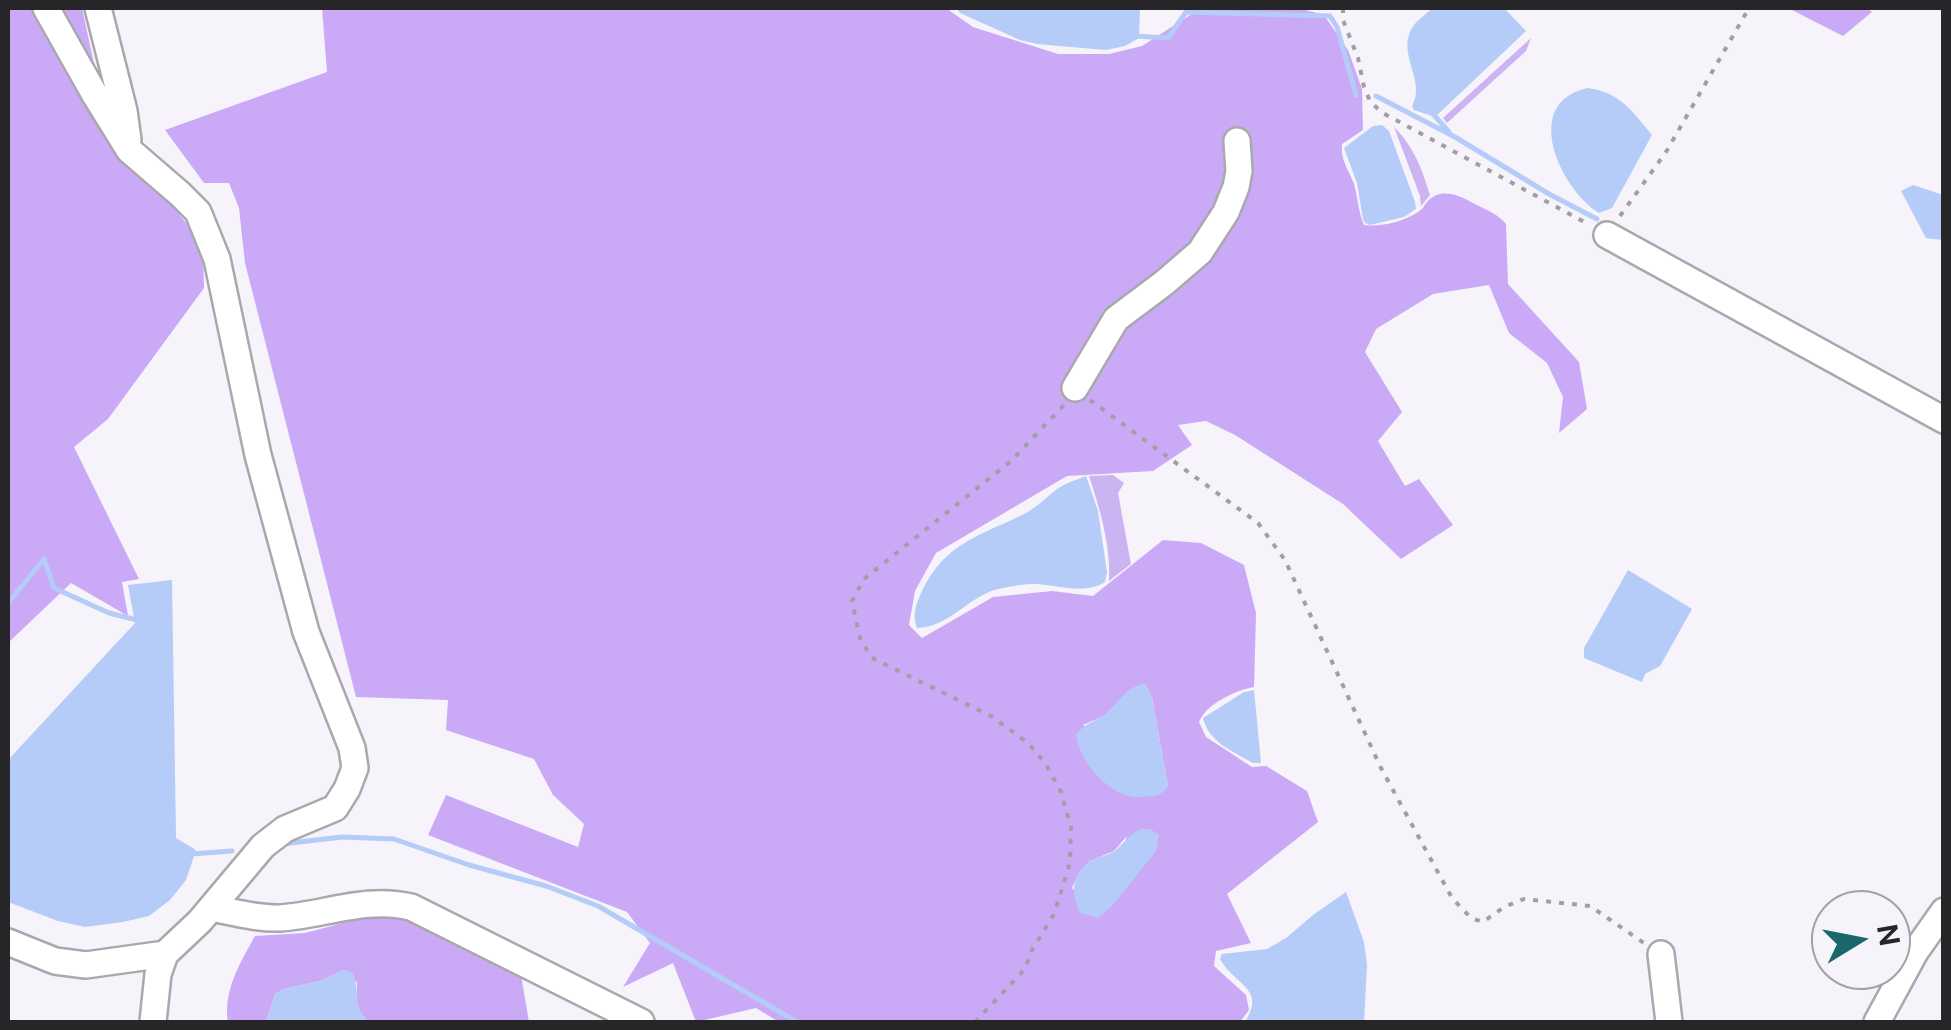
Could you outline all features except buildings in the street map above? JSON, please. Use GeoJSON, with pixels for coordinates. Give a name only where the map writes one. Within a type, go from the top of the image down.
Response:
{"type":"FeatureCollection","features":[{"type":"Feature","properties":{"kind":"street"},"geometry":{"type":"LineString","coordinates":[[46,8],[129,150],[198,212],[217,260],[258,455],[306,632],[352,748],[355,768],[335,808],[286,829],[263,846],[211,908],[165,954],[158,974],[153,1022]]}},
{"type":"Feature","properties":{"kind":"street"},"geometry":{"type":"LineString","coordinates":[[98,8],[124,111],[129,150]]}},
{"type":"Feature","properties":{"kind":"street"},"geometry":{"type":"LineString","coordinates":[[1074,388],[1116,318],[1200,252],[1226,212],[1236,188],[1237,141]]}},
{"type":"Feature","properties":{"kind":"street"},"geometry":{"type":"LineString","coordinates":[[1607,234],[1944,420]]}},
{"type":"Feature","properties":{"kind":"street"},"geometry":{"type":"LineString","coordinates":[[211,908],[278,918],[368,902],[411,907],[641,1022]]}},
{"type":"Feature","properties":{"kind":"street"},"geometry":{"type":"LineString","coordinates":[[1877,1022],[1915,952],[1944,911]]}},
{"type":"Feature","properties":{"kind":"street"},"geometry":{"type":"LineString","coordinates":[[8,942],[55,961],[86,964],[165,954]]}},
{"type":"Feature","properties":{"kind":"street"},"geometry":{"type":"LineString","coordinates":[[1661,954],[1670,1022]]}},
{"type":"Feature","properties":{"kind":"path"},"geometry":{"type":"LineString","coordinates":[[1344,8],[1343,20],[1364,87],[1381,112],[1607,234],[1666,152],[1749,8]]}},
{"type":"Feature","properties":{"kind":"path"},"geometry":{"type":"LineString","coordinates":[[976,1022],[1025,969],[1054,914],[1070,863],[1071,828],[1061,792],[1045,763],[1028,744],[991,716],[874,659],[861,642],[852,600],[864,579],[1012,461],[1048,424],[1074,388],[1258,523],[1286,560],[1381,768],[1452,898],[1471,918],[1483,922],[1524,899],[1590,906],[1661,954]]}},
{"type":"Feature","properties":{"kind":"shaded area"},"geometry":{"type":"Polygon","coordinates":[[[8,8],[82,8],[112,147],[167,199],[203,244],[204,288],[108,419],[74,447],[139,579],[122,582],[128,616],[71,583],[8,643],[8,8]]]}},
{"type":"Feature","properties":{"kind":"shaded area"},"geometry":{"type":"Polygon","coordinates":[[[322,8],[949,8],[973,27],[1058,54],[1109,54],[1142,46],[1201,8],[1298,8],[1324,15],[1348,50],[1362,89],[1363,130],[1342,144],[1342,150],[1364,225],[1406,219],[1434,196],[1445,194],[1462,197],[1499,217],[1506,224],[1508,284],[1579,362],[1587,409],[1559,433],[1563,397],[1547,363],[1509,333],[1489,285],[1433,294],[1376,329],[1365,352],[1402,412],[1378,441],[1405,486],[1419,479],[1453,525],[1401,559],[1343,504],[1235,435],[1206,421],[1178,425],[1192,445],[1153,471],[1067,476],[936,553],[915,591],[909,625],[922,638],[993,597],[1052,591],[1093,596],[1163,540],[1201,543],[1244,565],[1256,613],[1254,687],[1222,699],[1199,722],[1206,737],[1252,767],[1266,766],[1307,791],[1318,822],[1227,894],[1251,943],[1216,951],[1214,966],[1246,995],[1249,1010],[1240,1022],[779,1022],[756,1008],[696,1022],[673,963],[623,987],[650,943],[627,912],[428,835],[446,795],[578,847],[584,824],[553,795],[534,759],[446,730],[448,700],[356,697],[245,263],[239,208],[229,183],[204,183],[165,130],[327,72],[322,8]],[[1145,684],[1104,716],[1083,725],[1168,786],[1152,698],[1145,684]],[[1127,836],[1114,851],[1090,861],[1072,888],[1098,918],[1127,836]]]}},
{"type":"Feature","properties":{"kind":"shaded area"},"geometry":{"type":"Polygon","coordinates":[[[1788,8],[1867,8],[1872,12],[1843,36],[1788,8]]]}},
{"type":"Feature","properties":{"kind":"shaded area"},"geometry":{"type":"Polygon","coordinates":[[[1531,38],[1526,51],[1447,123],[1443,118],[1531,38]]]}},
{"type":"Feature","properties":{"kind":"shaded area"},"geometry":{"type":"Polygon","coordinates":[[[1394,127],[1412,150],[1427,185],[1430,195],[1421,206],[1420,196],[1394,127]]]}},
{"type":"Feature","properties":{"kind":"shaded area"},"geometry":{"type":"Polygon","coordinates":[[[1113,475],[1124,483],[1118,493],[1131,564],[1109,581],[1101,514],[1089,476],[1113,475]]]}},
{"type":"Feature","properties":{"kind":"shaded area"},"geometry":{"type":"Polygon","coordinates":[[[381,913],[405,916],[520,969],[529,1022],[369,1022],[358,1005],[357,983],[344,970],[275,994],[266,1022],[228,1022],[230,988],[255,936],[305,933],[381,913]]]}},
{"type":"Feature","properties":{"kind":"water"},"geometry":{"type":"Polygon","coordinates":[[[956,8],[1140,8],[1139,38],[1106,50],[1037,44],[1020,40],[956,8]]]}},
{"type":"Feature","properties":{"kind":"water"},"geometry":{"type":"Polygon","coordinates":[[[1433,8],[1504,8],[1526,31],[1435,117],[1412,106],[1416,86],[1407,45],[1414,25],[1433,8]]]}},
{"type":"Feature","properties":{"kind":"water"},"geometry":{"type":"Polygon","coordinates":[[[1588,88],[1617,99],[1652,135],[1612,208],[1599,213],[1571,185],[1560,167],[1551,127],[1556,110],[1567,96],[1588,88]]]}},
{"type":"Feature","properties":{"kind":"water"},"geometry":{"type":"Polygon","coordinates":[[[1382,125],[1389,131],[1416,209],[1404,217],[1370,225],[1363,219],[1357,183],[1344,148],[1373,126],[1382,125]]]}},
{"type":"Feature","properties":{"kind":"water"},"geometry":{"type":"Polygon","coordinates":[[[1913,185],[1943,195],[1943,240],[1926,238],[1901,191],[1913,185]]]}},
{"type":"Feature","properties":{"kind":"water"},"geometry":{"type":"Polygon","coordinates":[[[1086,476],[1098,511],[1105,582],[1080,589],[1035,584],[1003,588],[981,596],[941,622],[917,628],[915,610],[922,591],[954,550],[1030,511],[1060,487],[1086,476]]]}},
{"type":"Feature","properties":{"kind":"water"},"geometry":{"type":"Polygon","coordinates":[[[1628,570],[1692,609],[1660,666],[1645,674],[1642,682],[1584,658],[1584,648],[1628,570]]]}},
{"type":"Feature","properties":{"kind":"water"},"geometry":{"type":"Polygon","coordinates":[[[172,580],[176,838],[196,850],[186,880],[170,900],[149,916],[85,927],[8,902],[8,760],[135,623],[128,585],[172,580]]]}},
{"type":"Feature","properties":{"kind":"water"},"geometry":{"type":"Polygon","coordinates":[[[1145,684],[1152,698],[1168,786],[1157,795],[1134,797],[1113,789],[1095,774],[1082,755],[1076,735],[1127,692],[1145,684]]]}},
{"type":"Feature","properties":{"kind":"water"},"geometry":{"type":"Polygon","coordinates":[[[1254,690],[1261,763],[1253,763],[1223,745],[1211,734],[1203,718],[1244,692],[1254,690]]]}},
{"type":"Feature","properties":{"kind":"water"},"geometry":{"type":"Polygon","coordinates":[[[1140,829],[1150,829],[1159,835],[1156,851],[1098,918],[1081,913],[1074,891],[1081,870],[1094,859],[1114,852],[1140,829]]]}},
{"type":"Feature","properties":{"kind":"water"},"geometry":{"type":"Polygon","coordinates":[[[1346,892],[1364,942],[1364,1022],[1245,1022],[1251,1011],[1250,994],[1226,968],[1220,959],[1222,954],[1267,949],[1346,892]]]}},
{"type":"Feature","properties":{"kind":"water"},"geometry":{"type":"Polygon","coordinates":[[[344,970],[353,973],[358,1005],[369,1022],[266,1022],[275,994],[344,970]]]}},
{"type":"Feature","properties":{"kind":"waterway"},"geometry":{"type":"LineString","coordinates":[[1135,36],[1168,38],[1186,12],[1330,16],[1337,27],[1356,95]]}},
{"type":"Feature","properties":{"kind":"waterway"},"geometry":{"type":"LineString","coordinates":[[1376,96],[1597,219]]}},
{"type":"Feature","properties":{"kind":"waterway"},"geometry":{"type":"LineString","coordinates":[[1433,114],[1449,132]]}},
{"type":"Feature","properties":{"kind":"waterway"},"geometry":{"type":"LineString","coordinates":[[8,603],[44,559],[54,588],[109,613],[141,621]]}},
{"type":"Feature","properties":{"kind":"waterway"},"geometry":{"type":"LineString","coordinates":[[282,844],[342,837],[394,839],[546,886],[598,906],[797,1022]]}},
{"type":"Feature","properties":{"kind":"waterway"},"geometry":{"type":"LineString","coordinates":[[191,854],[232,851]]}}]}
